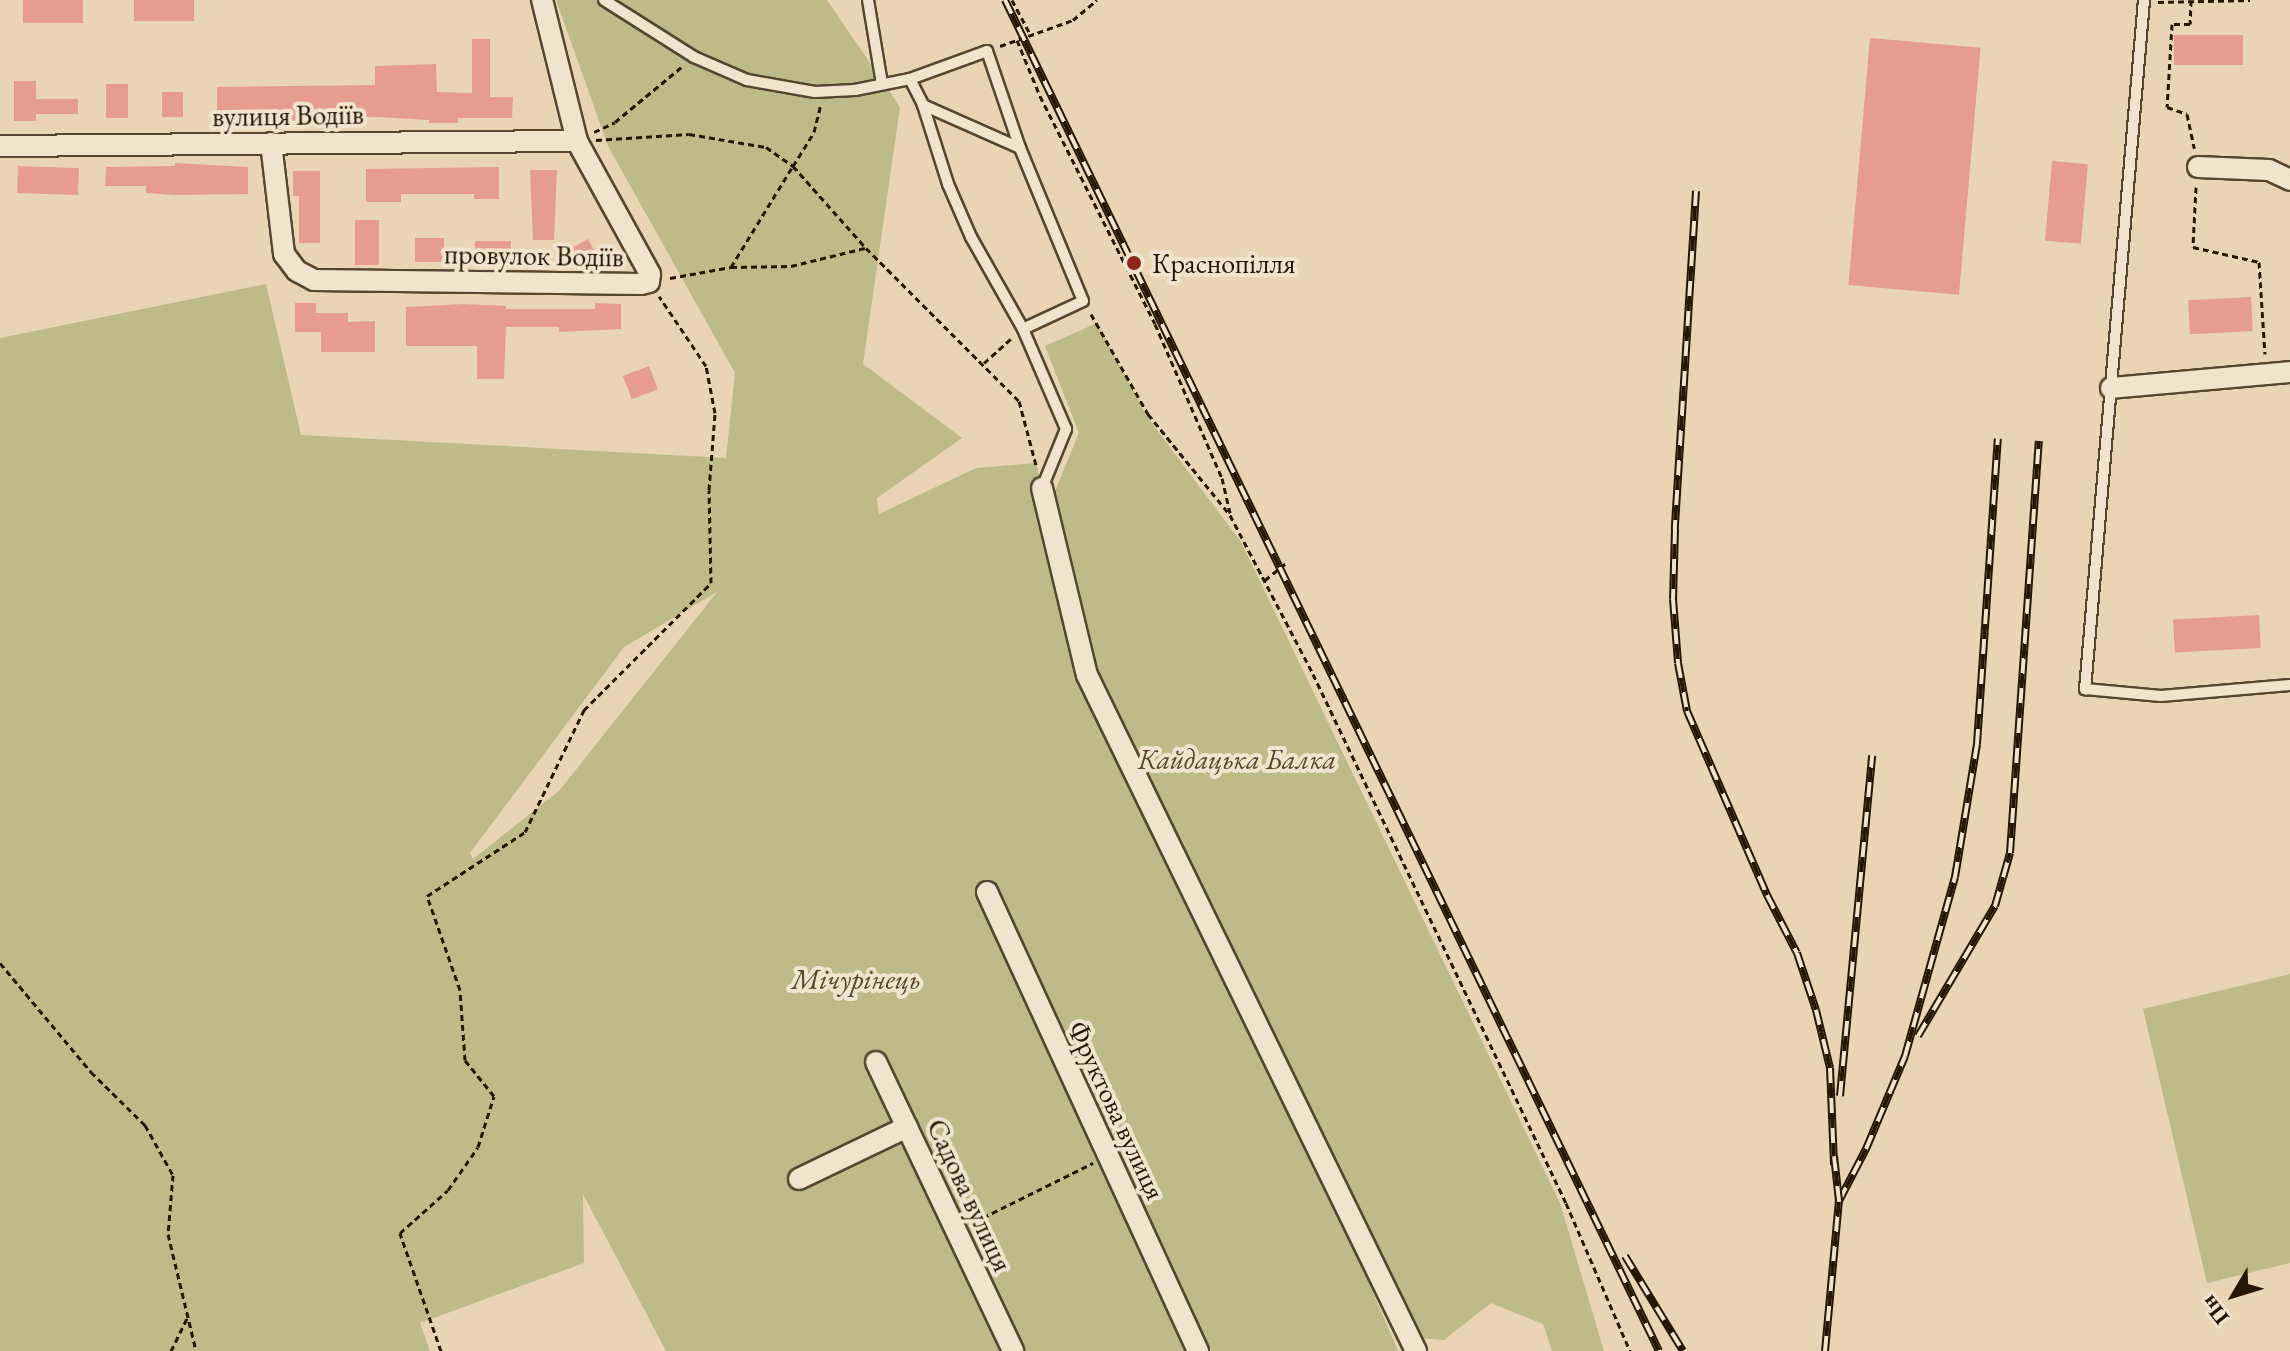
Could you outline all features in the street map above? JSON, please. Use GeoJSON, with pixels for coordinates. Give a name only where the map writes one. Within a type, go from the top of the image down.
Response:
{"type":"FeatureCollection","features":[{"type":"Feature","properties":{"kind":"street","name":"провулок Водіїв"},"geometry":{"type":"LineString","coordinates":[[271,143],[284,254],[297,271],[314,280],[649,282],[650,274],[577,141],[542,0]]}},
{"type":"Feature","properties":{"kind":"street","name":"вулиця Водіїв"},"geometry":{"type":"LineString","coordinates":[[0,146],[577,141]]}},
{"type":"Feature","properties":{"kind":"street"},"geometry":{"type":"LineString","coordinates":[[2198,167],[2269,170],[2290,180]]}},
{"type":"Feature","properties":{"kind":"street"},"geometry":{"type":"LineString","coordinates":[[2111,388],[2290,372]]}},
{"type":"Feature","properties":{"kind":"street"},"geometry":{"type":"LineString","coordinates":[[1042,488],[1087,675],[1416,1351]]}},
{"type":"Feature","properties":{"kind":"street","name":"Фруктова вулиця"},"geometry":{"type":"LineString","coordinates":[[987,892],[1198,1351]]}},
{"type":"Feature","properties":{"kind":"street","name":"Садова вулиця"},"geometry":{"type":"LineString","coordinates":[[876,1062],[1013,1351]]}},
{"type":"Feature","properties":{"kind":"street"},"geometry":{"type":"LineString","coordinates":[[799,1179],[907,1127]]}},
{"type":"Feature","properties":{"kind":"lane"},"geometry":{"type":"LineString","coordinates":[[604,0],[694,57],[747,80],[825,91],[910,79],[987,51],[1020,148],[1083,301],[1023,329]]}},
{"type":"Feature","properties":{"kind":"lane"},"geometry":{"type":"LineString","coordinates":[[868,0],[882,84]]}},
{"type":"Feature","properties":{"kind":"lane"},"geometry":{"type":"LineString","coordinates":[[2144,1],[2085,689],[2161,696],[2290,685]]}},
{"type":"Feature","properties":{"kind":"lane"},"geometry":{"type":"LineString","coordinates":[[910,79],[923,105],[948,184],[971,237],[1023,329],[1066,429],[1042,488]]}},
{"type":"Feature","properties":{"kind":"lane"},"geometry":{"type":"LineString","coordinates":[[923,105],[1020,148]]}},
{"type":"Feature","properties":{"kind":"path"},"geometry":{"type":"LineString","coordinates":[[1012,0],[1031,35]]}},
{"type":"Feature","properties":{"kind":"path"},"geometry":{"type":"LineString","coordinates":[[987,51],[1073,20],[1097,0]]}},
{"type":"Feature","properties":{"kind":"path"},"geometry":{"type":"LineString","coordinates":[[2144,1],[2250,0]]}},
{"type":"Feature","properties":{"kind":"path"},"geometry":{"type":"LineString","coordinates":[[1017,40],[1040,96],[1155,324],[1222,478],[1230,515]]}},
{"type":"Feature","properties":{"kind":"path"},"geometry":{"type":"LineString","coordinates":[[577,141],[615,122],[694,57]]}},
{"type":"Feature","properties":{"kind":"path"},"geometry":{"type":"LineString","coordinates":[[731,267],[814,132],[825,91]]}},
{"type":"Feature","properties":{"kind":"path"},"geometry":{"type":"LineString","coordinates":[[577,141],[689,134],[766,147],[793,166],[866,248],[1019,401],[1042,488]]}},
{"type":"Feature","properties":{"kind":"path"},"geometry":{"type":"LineString","coordinates":[[441,1351],[400,1233],[448,1190],[478,1147],[494,1096],[465,1060],[460,990],[427,896],[525,832],[584,710],[711,583],[709,490],[715,413],[706,366],[649,282],[731,267],[791,266],[866,248]]}},
{"type":"Feature","properties":{"kind":"path"},"geometry":{"type":"LineString","coordinates":[[1083,301],[1148,414],[1230,515],[1264,580],[1458,974],[1566,1203],[1630,1351]]}},
{"type":"Feature","properties":{"kind":"path"},"geometry":{"type":"LineString","coordinates":[[984,363],[1023,329]]}},
{"type":"Feature","properties":{"kind":"path"},"geometry":{"type":"LineString","coordinates":[[1264,580],[1287,562]]}},
{"type":"Feature","properties":{"kind":"path"},"geometry":{"type":"LineString","coordinates":[[0,963],[91,1072],[145,1125],[173,1175],[168,1234],[196,1351]]}},
{"type":"Feature","properties":{"kind":"path"},"geometry":{"type":"LineString","coordinates":[[956,1231],[1107,1156]]}},
{"type":"Feature","properties":{"kind":"path"},"geometry":{"type":"LineString","coordinates":[[171,1351],[187,1318]]}},
{"type":"Feature","properties":{"kind":"green space"},"geometry":{"type":"Polygon","coordinates":[[[556,0],[827,0],[900,107],[863,364],[962,438],[877,498],[879,514],[976,468],[1036,463],[1048,508],[1079,433],[1045,346],[1097,323],[1148,418],[1241,542],[1560,1203],[1604,1351],[1552,1351],[1543,1324],[1491,1303],[1444,1340],[1416,1338],[1086,671],[1288,1094],[1398,1351],[666,1351],[583,1194],[584,1263],[420,1323],[430,1351],[0,1351],[0,338],[266,284],[301,435],[726,458],[735,373],[608,146],[556,0]],[[717,592],[624,647],[470,853],[473,859],[559,791],[717,592]]]}},
{"type":"Feature","properties":{"kind":"green space"},"geometry":{"type":"Polygon","coordinates":[[[2290,974],[2290,1263],[2207,1283],[2143,1009],[2290,974]]]}},
{"type":"Feature","properties":{"kind":"building"},"geometry":{"type":"Polygon","coordinates":[[[23,0],[83,0],[83,23],[23,23],[23,0]]]}},
{"type":"Feature","properties":{"kind":"building"},"geometry":{"type":"Polygon","coordinates":[[[134,0],[194,0],[194,21],[134,21],[134,0]]]}},
{"type":"Feature","properties":{"kind":"building"},"geometry":{"type":"Polygon","coordinates":[[[2174,35],[2243,35],[2243,65],[2174,65],[2174,35]]]}},
{"type":"Feature","properties":{"kind":"building"},"geometry":{"type":"Polygon","coordinates":[[[1870,38],[1981,48],[1959,295],[1848,285],[1870,38]]]}},
{"type":"Feature","properties":{"kind":"building"},"geometry":{"type":"Polygon","coordinates":[[[472,39],[490,39],[490,97],[513,97],[512,118],[458,118],[458,123],[429,123],[429,120],[377,117],[298,117],[298,121],[217,117],[217,87],[375,85],[375,66],[436,64],[437,92],[472,93],[472,39]]]}},
{"type":"Feature","properties":{"kind":"building"},"geometry":{"type":"Polygon","coordinates":[[[14,81],[36,81],[36,99],[78,99],[78,114],[36,114],[36,121],[14,121],[14,81]]]}},
{"type":"Feature","properties":{"kind":"building"},"geometry":{"type":"Polygon","coordinates":[[[106,84],[128,84],[128,118],[106,118],[106,84]]]}},
{"type":"Feature","properties":{"kind":"building"},"geometry":{"type":"Polygon","coordinates":[[[162,92],[183,92],[183,117],[162,117],[162,92]]]}},
{"type":"Feature","properties":{"kind":"building"},"geometry":{"type":"Polygon","coordinates":[[[2052,161],[2088,164],[2081,244],[2045,241],[2052,161]]]}},
{"type":"Feature","properties":{"kind":"building"},"geometry":{"type":"Polygon","coordinates":[[[175,163],[248,167],[248,194],[175,195],[146,193],[146,186],[105,186],[106,167],[175,166],[175,163]]]}},
{"type":"Feature","properties":{"kind":"building"},"geometry":{"type":"Polygon","coordinates":[[[18,166],[79,168],[78,195],[17,193],[18,166]]]}},
{"type":"Feature","properties":{"kind":"building"},"geometry":{"type":"Polygon","coordinates":[[[499,167],[499,199],[474,199],[474,194],[401,194],[401,202],[366,202],[366,169],[499,167]]]}},
{"type":"Feature","properties":{"kind":"building"},"geometry":{"type":"Polygon","coordinates":[[[530,170],[557,170],[554,240],[533,240],[530,170]]]}},
{"type":"Feature","properties":{"kind":"building"},"geometry":{"type":"Polygon","coordinates":[[[293,171],[320,171],[320,243],[299,243],[299,196],[293,196],[293,171]]]}},
{"type":"Feature","properties":{"kind":"building"},"geometry":{"type":"Polygon","coordinates":[[[355,220],[379,220],[379,265],[355,265],[355,220]]]}},
{"type":"Feature","properties":{"kind":"building"},"geometry":{"type":"Polygon","coordinates":[[[415,238],[444,238],[444,262],[415,262],[415,238]]]}},
{"type":"Feature","properties":{"kind":"building"},"geometry":{"type":"Polygon","coordinates":[[[588,239],[598,257],[580,268],[570,249],[588,239]]]}},
{"type":"Feature","properties":{"kind":"building"},"geometry":{"type":"Polygon","coordinates":[[[475,241],[511,241],[511,265],[475,265],[475,241]]]}},
{"type":"Feature","properties":{"kind":"building"},"geometry":{"type":"Polygon","coordinates":[[[2251,297],[2253,331],[2190,334],[2188,300],[2251,297]]]}},
{"type":"Feature","properties":{"kind":"building"},"geometry":{"type":"Polygon","coordinates":[[[295,303],[316,303],[316,313],[348,313],[348,322],[375,321],[375,352],[321,352],[321,332],[295,332],[295,303]]]}},
{"type":"Feature","properties":{"kind":"building"},"geometry":{"type":"Polygon","coordinates":[[[595,303],[621,304],[621,329],[559,332],[559,327],[506,327],[504,379],[477,379],[477,346],[406,346],[406,307],[463,304],[506,306],[506,309],[595,309],[595,303]]]}},
{"type":"Feature","properties":{"kind":"building"},"geometry":{"type":"Polygon","coordinates":[[[649,366],[658,389],[632,399],[623,376],[649,366]]]}},
{"type":"Feature","properties":{"kind":"building"},"geometry":{"type":"Polygon","coordinates":[[[2259,615],[2261,648],[2175,652],[2173,620],[2259,615]]]}},
{"type":"Feature","properties":{"kind":"railway"},"geometry":{"type":"LineString","coordinates":[[1005,0],[1659,1351]]}},
{"type":"Feature","properties":{"kind":"railway"},"geometry":{"type":"LineString","coordinates":[[1696,191],[1675,529],[1673,599],[1678,663],[1687,711],[1767,895],[1797,953],[1816,1010],[1830,1068],[1834,1165]]}},
{"type":"Feature","properties":{"kind":"railway"},"geometry":{"type":"LineString","coordinates":[[1839,1201],[1866,1149],[1905,1056],[1955,877],[1977,744],[1998,439]]}},
{"type":"Feature","properties":{"kind":"railway"},"geometry":{"type":"LineString","coordinates":[[1918,1036],[1995,906],[2010,853],[2039,441]]}},
{"type":"Feature","properties":{"kind":"railway"},"geometry":{"type":"LineString","coordinates":[[1840,1096],[1872,755]]}},
{"type":"Feature","properties":{"kind":"railway"},"geometry":{"type":"LineString","coordinates":[[1825,1351],[1839,1201],[1834,1156]]}},
{"type":"Feature","properties":{"kind":"railway"},"geometry":{"type":"LineString","coordinates":[[1625,1256],[1683,1351]]}},
{"type":"Feature","properties":{"kind":"place","name":"Краснопілля"},"geometry":{"type":"Point","coordinates":[1134,263]}},
{"type":"Feature","properties":{"kind":"park label","name":"Кайдацька Балка"},"geometry":{"type":"Point","coordinates":[1237,759]}},
{"type":"Feature","properties":{"kind":"park label","name":"Мічурінець"},"geometry":{"type":"Point","coordinates":[856,979]}}]}
